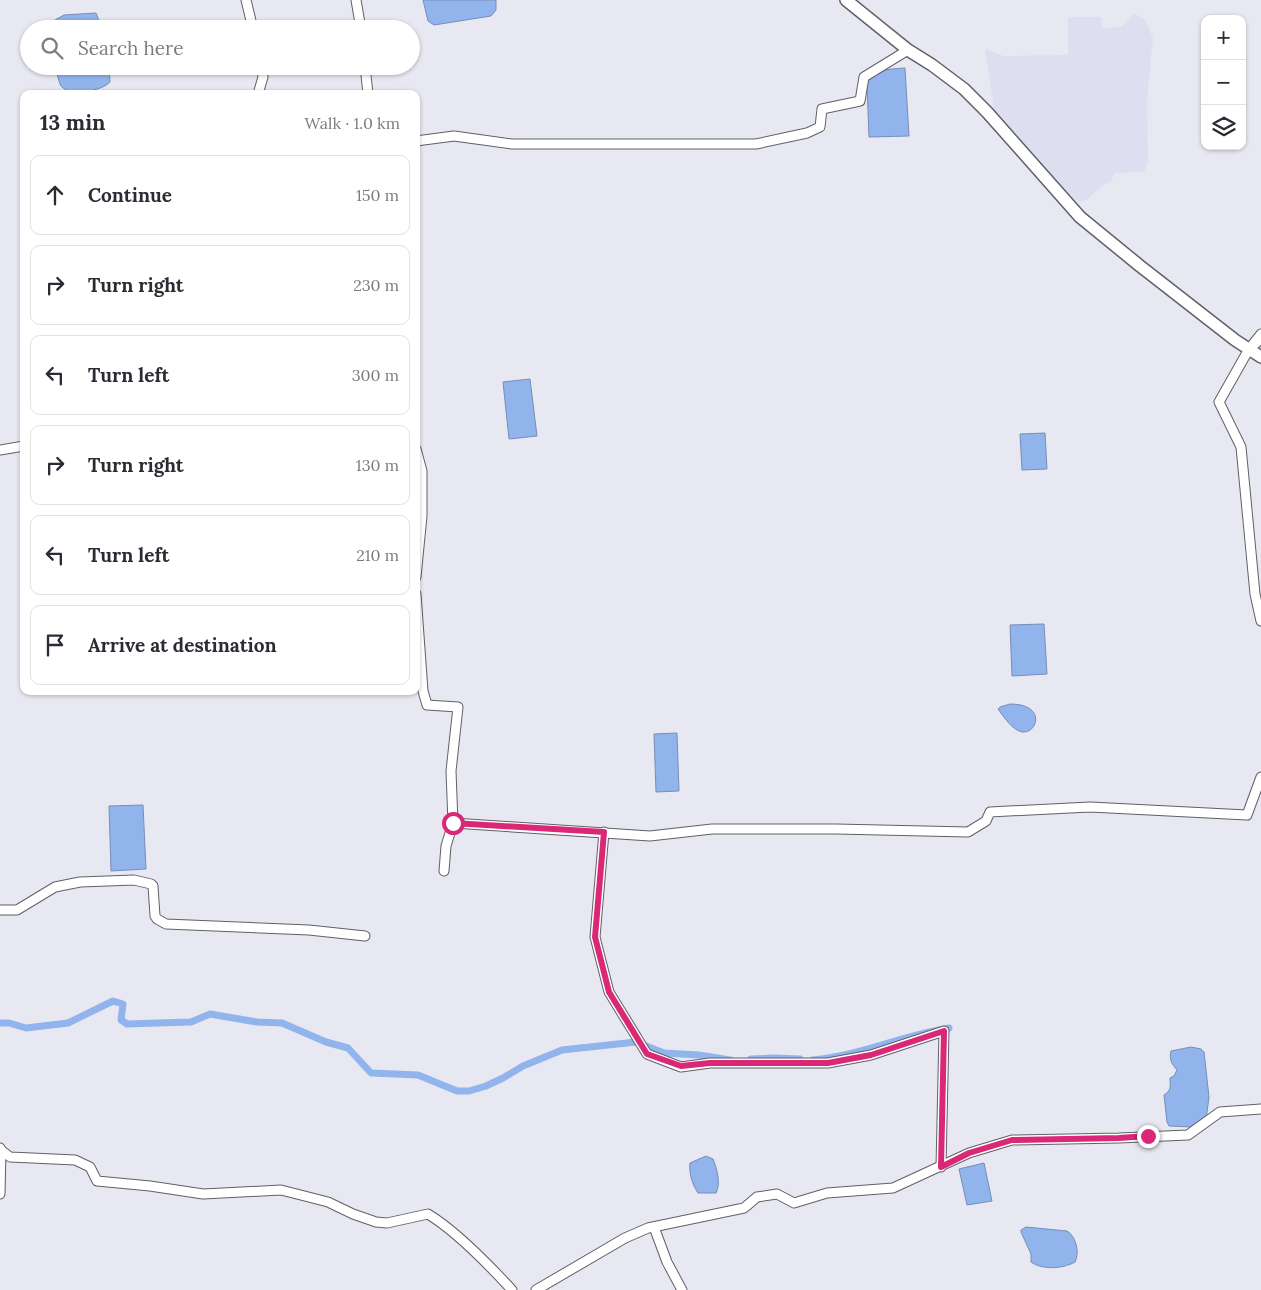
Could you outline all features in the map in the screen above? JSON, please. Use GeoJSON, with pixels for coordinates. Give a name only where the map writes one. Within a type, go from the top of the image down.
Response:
{"type":"FeatureCollection","features":[{"type":"Feature","properties":{"kind":"main road"},"geometry":{"type":"LineString","coordinates":[[846,0],[908,50],[964,89],[1080,217],[1235,340],[1261,357]]}},
{"type":"Feature","properties":{"kind":"street"},"geometry":{"type":"LineString","coordinates":[[246,0],[251,20]]}},
{"type":"Feature","properties":{"kind":"street"},"geometry":{"type":"LineString","coordinates":[[356,0],[359,20]]}},
{"type":"Feature","properties":{"kind":"street"},"geometry":{"type":"LineString","coordinates":[[420,140],[454,136],[512,144],[756,144],[807,133],[820,127],[822,110],[860,100],[864,77],[908,50]]}},
{"type":"Feature","properties":{"kind":"street"},"geometry":{"type":"LineString","coordinates":[[259,90],[263,75]]}},
{"type":"Feature","properties":{"kind":"street"},"geometry":{"type":"LineString","coordinates":[[366,75],[368,90]]}},
{"type":"Feature","properties":{"kind":"street"},"geometry":{"type":"LineString","coordinates":[[1261,334],[1249,349],[1219,402],[1241,447],[1255,594],[1261,621]]}},
{"type":"Feature","properties":{"kind":"street"},"geometry":{"type":"LineString","coordinates":[[1249,349],[1261,339]]}},
{"type":"Feature","properties":{"kind":"street"},"geometry":{"type":"LineString","coordinates":[[0,450],[20,447]]}},
{"type":"Feature","properties":{"kind":"street"},"geometry":{"type":"LineString","coordinates":[[420,464],[422,471],[420,536]]}},
{"type":"Feature","properties":{"kind":"street"},"geometry":{"type":"LineString","coordinates":[[420,649],[426,705],[458,708],[451,770],[453,823],[446,846],[444,871]]}},
{"type":"Feature","properties":{"kind":"street"},"geometry":{"type":"LineString","coordinates":[[453,823],[650,836],[712,829],[968,832],[986,822],[990,812],[1090,807],[1247,815],[1261,778]]}},
{"type":"Feature","properties":{"kind":"street"},"geometry":{"type":"LineString","coordinates":[[604,832],[595,937],[609,992],[647,1054],[681,1066],[710,1063],[828,1063],[871,1055],[944,1031],[941,1167]]}},
{"type":"Feature","properties":{"kind":"street"},"geometry":{"type":"LineString","coordinates":[[0,910],[17,910],[55,888],[80,882],[134,880],[153,886],[155,916],[166,924],[310,930],[365,936]]}},
{"type":"Feature","properties":{"kind":"street"},"geometry":{"type":"LineString","coordinates":[[536,1290],[625,1238],[654,1227],[744,1208],[757,1197],[777,1194],[794,1203],[827,1193],[894,1188],[969,1153],[1012,1140],[1188,1135],[1220,1112],[1261,1109]]}},
{"type":"Feature","properties":{"kind":"street"},"geometry":{"type":"LineString","coordinates":[[0,1194],[1,1149]]}},
{"type":"Feature","properties":{"kind":"street"},"geometry":{"type":"LineString","coordinates":[[1,1149],[10,1157],[75,1160],[90,1167],[97,1181],[203,1194],[281,1190],[328,1202],[376,1222],[387,1223],[428,1214],[438,1220],[484,1261],[512,1290]]}},
{"type":"Feature","properties":{"kind":"street"},"geometry":{"type":"LineString","coordinates":[[654,1227],[667,1262],[682,1290]]}},
{"type":"Feature","properties":{"kind":"shaded area"},"geometry":{"type":"Polygon","coordinates":[[[1134,14],[1144,18],[1153,38],[1147,99],[1148,161],[1144,172],[1114,173],[1111,182],[1101,186],[1087,200],[1078,202],[1035,163],[995,114],[985,49],[1004,56],[1068,55],[1068,17],[1101,17],[1102,28],[1121,27],[1134,14]]]}},
{"type":"Feature","properties":{"kind":"water"},"geometry":{"type":"Polygon","coordinates":[[[423,0],[496,0],[496,10],[491,16],[434,25],[428,21],[423,0]]]}},
{"type":"Feature","properties":{"kind":"water"},"geometry":{"type":"Polygon","coordinates":[[[96,13],[99,20],[55,20],[64,15],[96,13]]]}},
{"type":"Feature","properties":{"kind":"water"},"geometry":{"type":"Polygon","coordinates":[[[905,68],[909,136],[869,137],[867,85],[869,80],[882,71],[905,68]]]}},
{"type":"Feature","properties":{"kind":"water"},"geometry":{"type":"Polygon","coordinates":[[[57,75],[110,75],[110,82],[93,90],[68,90],[61,86],[57,75]]]}},
{"type":"Feature","properties":{"kind":"water"},"geometry":{"type":"Polygon","coordinates":[[[530,379],[537,436],[509,439],[503,382],[530,379]]]}},
{"type":"Feature","properties":{"kind":"water"},"geometry":{"type":"Polygon","coordinates":[[[1045,433],[1047,469],[1022,470],[1020,434],[1045,433]]]}},
{"type":"Feature","properties":{"kind":"water"},"geometry":{"type":"Polygon","coordinates":[[[1044,624],[1047,674],[1012,676],[1010,625],[1044,624]]]}},
{"type":"Feature","properties":{"kind":"water"},"geometry":{"type":"Polygon","coordinates":[[[1010,704],[1023,706],[1031,710],[1035,715],[1034,727],[1024,732],[1014,728],[998,709],[1010,704]]]}},
{"type":"Feature","properties":{"kind":"water"},"geometry":{"type":"Polygon","coordinates":[[[677,733],[679,791],[656,792],[654,734],[677,733]]]}},
{"type":"Feature","properties":{"kind":"water"},"geometry":{"type":"Polygon","coordinates":[[[143,805],[146,869],[111,871],[109,806],[143,805]]]}},
{"type":"Feature","properties":{"kind":"water"},"geometry":{"type":"Polygon","coordinates":[[[1191,1047],[1201,1049],[1204,1052],[1209,1097],[1206,1120],[1192,1127],[1169,1126],[1164,1095],[1169,1090],[1170,1078],[1174,1076],[1177,1070],[1171,1061],[1171,1051],[1191,1047]]]}},
{"type":"Feature","properties":{"kind":"water"},"geometry":{"type":"Polygon","coordinates":[[[706,1156],[713,1159],[716,1167],[718,1180],[716,1193],[698,1193],[691,1179],[690,1163],[706,1156]]]}},
{"type":"Feature","properties":{"kind":"water"},"geometry":{"type":"Polygon","coordinates":[[[984,1163],[992,1201],[967,1205],[959,1169],[984,1163]]]}},
{"type":"Feature","properties":{"kind":"water"},"geometry":{"type":"Polygon","coordinates":[[[1026,1227],[1067,1231],[1070,1233],[1076,1245],[1077,1254],[1075,1262],[1053,1268],[1036,1265],[1031,1262],[1031,1254],[1021,1232],[1026,1227]]]}},
{"type":"Feature","properties":{"kind":"waterway"},"geometry":{"type":"LineString","coordinates":[[0,1023],[9,1023],[26,1028],[68,1023],[113,1001],[123,1004],[121,1020],[127,1024],[191,1022],[210,1014],[257,1022],[282,1023],[326,1042],[348,1048],[371,1073],[418,1075],[457,1091],[469,1091],[486,1086],[523,1066],[562,1050],[636,1042],[664,1053],[699,1055],[730,1060]]}},
{"type":"Feature","properties":{"kind":"waterway"},"geometry":{"type":"LineString","coordinates":[[813,1060],[848,1054],[915,1035],[949,1028]]}},
{"type":"Feature","properties":{"kind":"waterway"},"geometry":{"type":"LineString","coordinates":[[751,1059],[800,1059]]}},
{"type":"Feature","properties":{"kind":"route"},"geometry":{"type":"LineString","coordinates":[[453,823],[604,832],[595,937],[609,992],[647,1054],[681,1066],[710,1063],[828,1063],[871,1055],[944,1031],[941,1167],[969,1153],[1012,1140],[1148,1136]]}}]}
